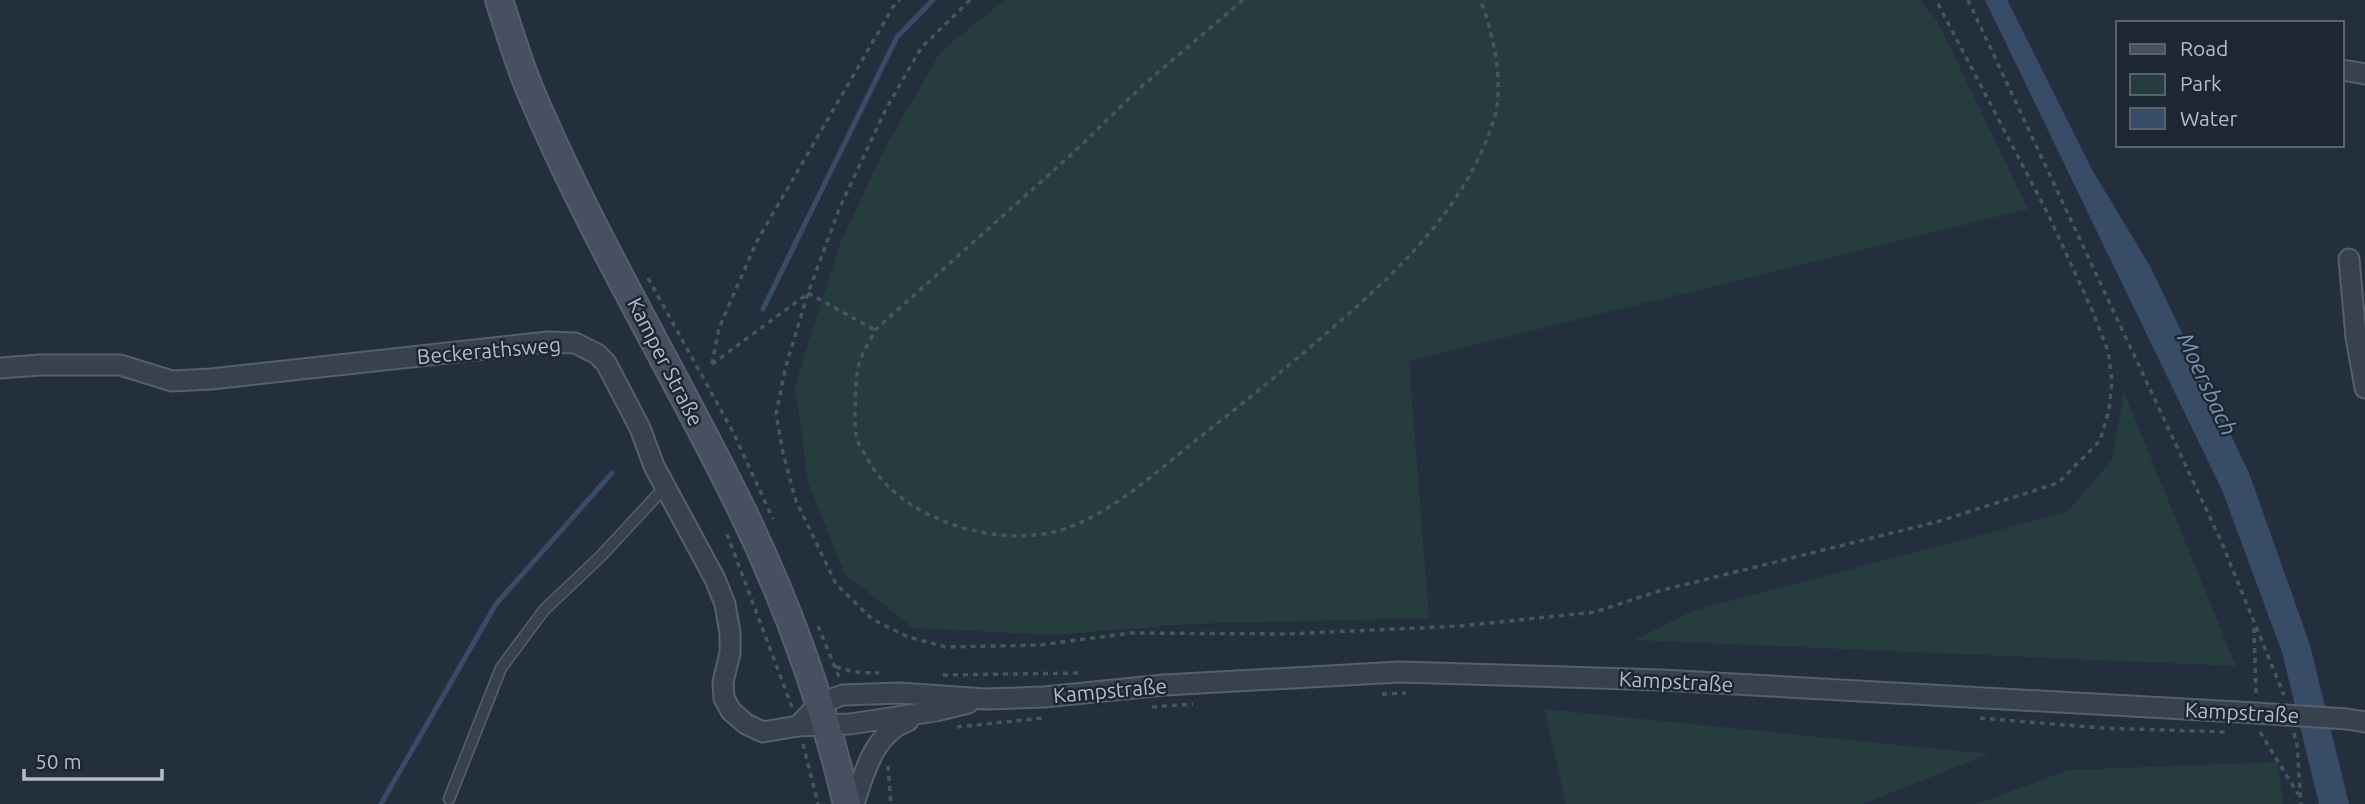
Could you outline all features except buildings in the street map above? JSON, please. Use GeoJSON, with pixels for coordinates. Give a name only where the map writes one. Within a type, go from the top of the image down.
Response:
{"type":"FeatureCollection","features":[{"type":"Feature","properties":{"kind":"main road","name":"Kamper Straße"},"geometry":{"type":"LineString","coordinates":[[499,0],[530,89],[580,197],[736,498],[785,607],[824,715],[847,804]]}},
{"type":"Feature","properties":{"kind":"street"},"geometry":{"type":"LineString","coordinates":[[2344,71],[2365,74]]}},
{"type":"Feature","properties":{"kind":"street"},"geometry":{"type":"LineString","coordinates":[[2349,259],[2361,337],[2365,388]]}},
{"type":"Feature","properties":{"kind":"street","name":"Beckerathsweg"},"geometry":{"type":"LineString","coordinates":[[0,368],[120,365],[172,381],[185,381],[548,342],[575,344],[587,348],[606,363],[640,428],[654,466],[715,579],[725,604],[730,653],[723,682],[724,698],[731,711],[763,732],[798,726]]}},
{"type":"Feature","properties":{"kind":"street","name":"Kampstraße"},"geometry":{"type":"LineString","coordinates":[[824,715],[843,695],[899,693],[986,699],[1164,685],[1400,672],[1661,680],[2257,722],[2356,721]]}},
{"type":"Feature","properties":{"kind":"street","name":"Kampstraße"},"geometry":{"type":"LineString","coordinates":[[854,804],[866,766],[885,736],[895,726],[936,711],[986,699]]}},
{"type":"Feature","properties":{"kind":"street","name":"Kampstraße"},"geometry":{"type":"LineString","coordinates":[[824,715],[936,711]]}},
{"type":"Feature","properties":{"kind":"street"},"geometry":{"type":"LineString","coordinates":[[798,726],[824,715]]}},
{"type":"Feature","properties":{"kind":"lane"},"geometry":{"type":"LineString","coordinates":[[449,799],[501,668],[544,610],[601,556],[665,487]]}},
{"type":"Feature","properties":{"kind":"path"},"geometry":{"type":"LineString","coordinates":[[808,293],[712,364],[719,328],[757,241],[818,133],[893,7],[900,0]]}},
{"type":"Feature","properties":{"kind":"path"},"geometry":{"type":"LineString","coordinates":[[970,0],[921,48],[886,109],[840,208],[808,293],[786,366],[776,414],[796,501],[836,584],[872,619],[908,637],[946,646],[1040,645],[1131,633],[1287,634],[1461,626],[1595,612],[1659,591],[1893,533],[2012,499],[2058,482],[2101,441],[2109,410],[2112,381],[2108,351],[2048,215],[1936,0]]}},
{"type":"Feature","properties":{"kind":"path"},"geometry":{"type":"LineString","coordinates":[[1243,0],[1141,87],[1071,155],[875,330],[859,365],[856,438],[876,475],[913,505],[956,526],[978,532],[1038,536],[1069,527],[1109,509],[1286,369],[1376,291],[1445,214],[1476,165],[1494,120],[1498,70],[1492,35],[1480,0]]}},
{"type":"Feature","properties":{"kind":"path"},"geometry":{"type":"LineString","coordinates":[[1968,0],[2221,541],[2254,626],[2257,722],[2301,804]]}},
{"type":"Feature","properties":{"kind":"path"},"geometry":{"type":"LineString","coordinates":[[808,293],[875,330]]}},
{"type":"Feature","properties":{"kind":"path"},"geometry":{"type":"LineString","coordinates":[[723,526],[781,675],[798,726],[818,804]]}},
{"type":"Feature","properties":{"kind":"path"},"geometry":{"type":"LineString","coordinates":[[1377,694],[1418,692]]}},
{"type":"Feature","properties":{"kind":"path"},"geometry":{"type":"LineString","coordinates":[[1144,707],[1199,704]]}},
{"type":"Feature","properties":{"kind":"path"},"geometry":{"type":"LineString","coordinates":[[954,727],[1049,717]]}},
{"type":"Feature","properties":{"kind":"path"},"geometry":{"type":"LineString","coordinates":[[1973,718],[2102,728],[2233,732]]}},
{"type":"Feature","properties":{"kind":"path"},"geometry":{"type":"LineString","coordinates":[[2257,722],[2269,731]]}},
{"type":"Feature","properties":{"kind":"path"},"geometry":{"type":"LineString","coordinates":[[888,760],[891,804]]}},
{"type":"Feature","properties":{"kind":"green space"},"geometry":{"type":"Polygon","coordinates":[[[1005,0],[1920,0],[1938,22],[2028,209],[1409,361],[1429,618],[1189,624],[1053,635],[913,628],[845,574],[808,482],[795,386],[840,244],[885,148],[941,51],[1005,0]]]}},
{"type":"Feature","properties":{"kind":"green space"},"geometry":{"type":"Polygon","coordinates":[[[2124,392],[2236,666],[1634,640],[1692,611],[2067,512],[2112,460],[2124,392]]]}},
{"type":"Feature","properties":{"kind":"green space"},"geometry":{"type":"Polygon","coordinates":[[[1544,709],[1989,754],[1863,804],[1566,804],[1544,709]]]}},
{"type":"Feature","properties":{"kind":"green space"},"geometry":{"type":"Polygon","coordinates":[[[2278,762],[2283,804],[1977,804],[2068,770],[2278,762]]]}},
{"type":"Feature","properties":{"kind":"water","name":"Moersbach"},"geometry":{"type":"Polygon","coordinates":[[[1985,0],[2007,0],[2091,168],[2151,268],[2249,473],[2310,645],[2349,804],[2319,804],[2282,652],[2222,490],[1985,0]]]}},
{"type":"Feature","properties":{"kind":"waterway"},"geometry":{"type":"LineString","coordinates":[[763,309],[897,37],[933,0]]}},
{"type":"Feature","properties":{"kind":"waterway"},"geometry":{"type":"LineString","coordinates":[[381,804],[496,604],[612,473]]}}]}
